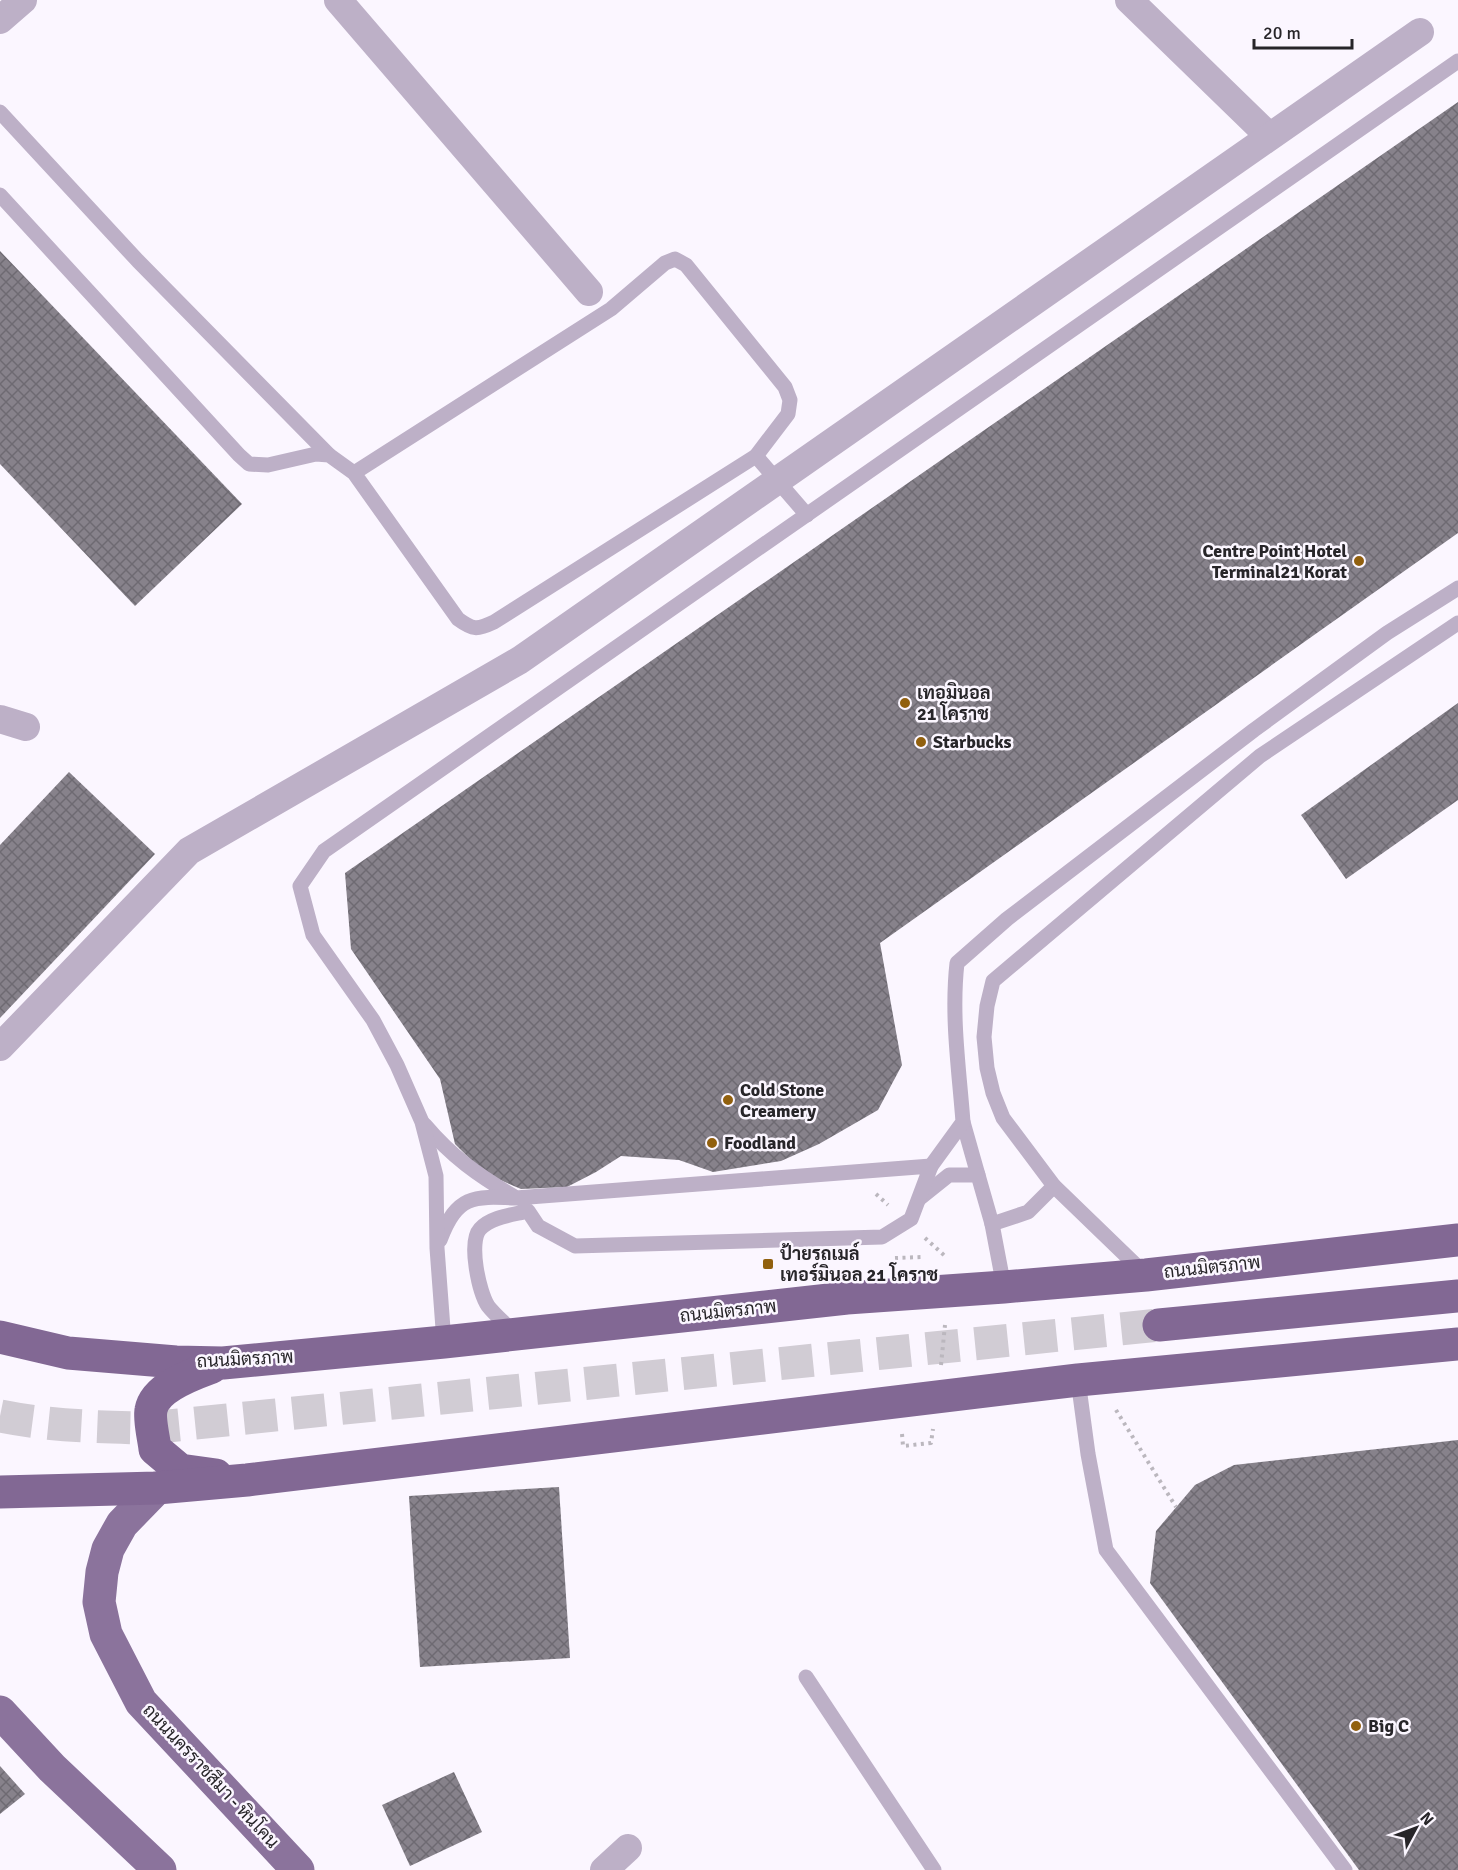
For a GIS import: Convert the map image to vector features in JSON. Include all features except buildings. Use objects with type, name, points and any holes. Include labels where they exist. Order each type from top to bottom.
[{"type":"highway","name":"ถนนมิตรภาพ","points":[[0,1338],[68,1353],[176,1362],[224,1363],[444,1342],[847,1298],[1146,1275],[1458,1240]]},
{"type":"highway","points":[[1158,1325],[1458,1296]]},
{"type":"highway","points":[[0,1492],[158,1488],[247,1480],[1078,1380],[1458,1344]]},
{"type":"highway","points":[[224,1363],[182,1378],[160,1394],[151,1410],[155,1449],[180,1470],[247,1480]]},
{"type":"main road","name":"ถนนนครราชสีมา - หินโคน","points":[[158,1488],[122,1524],[108,1549],[102,1572],[99,1602],[106,1634],[141,1702],[298,1870]]},
{"type":"main road","points":[[0,1712],[52,1768],[160,1870]]},
{"type":"street","points":[[0,20],[23,0]]},
{"type":"street","points":[[338,0],[589,292]]},
{"type":"street","points":[[1129,0],[1269,136]]},
{"type":"street","points":[[0,1047],[189,851],[520,660],[1420,32]]},
{"type":"street","points":[[604,1870],[628,1848]]},
{"type":"lane","points":[[444,1342],[437,1248],[436,1176],[422,1122],[397,1065],[373,1020],[313,935],[300,886],[324,851],[1458,62]]},
{"type":"lane","points":[[0,112],[138,261],[329,455],[354,472],[458,619],[468,626],[480,629],[494,622],[756,456],[788,414],[790,400],[785,387],[686,265],[675,259],[665,263],[611,309],[354,472]]},
{"type":"lane","points":[[0,195],[249,464],[268,465],[316,454],[329,455]]},
{"type":"lane","points":[[756,456],[807,515]]},
{"type":"lane","points":[[1004,1287],[992,1224],[963,1122],[957,1045],[955,987],[957,963],[1007,919],[1245,737],[1387,633],[1458,588]]},
{"type":"lane","points":[[1146,1275],[1054,1185],[1003,1118],[993,1094],[987,1068],[984,1037],[987,1006],[993,981],[1260,756],[1458,623]]},
{"type":"lane","points":[[422,1122],[441,1144],[477,1175],[516,1198],[538,1226],[575,1245],[882,1237],[911,1219],[931,1166],[963,1122]]},
{"type":"lane","points":[[437,1248],[447,1223],[462,1204],[482,1197],[516,1198],[931,1166]]},
{"type":"lane","points":[[919,1199],[949,1175],[978,1174]]},
{"type":"lane","points":[[992,1224],[1028,1212],[1054,1185]]},
{"type":"lane","points":[[515,1334],[488,1305],[477,1274],[475,1245],[479,1230],[492,1221],[528,1212]]},
{"type":"lane","points":[[1078,1380],[1088,1454],[1106,1550],[1345,1870]]},
{"type":"lane","points":[[806,1677],[934,1870]]},
{"type":"path","points":[[901,1432],[903,1446],[931,1443]]},
{"type":"tunnel","points":[[0,1416],[55,1424],[148,1428],[1159,1325]]},
{"type":"place","name":"Centre Point Hotel Terminal21 Korat","points":[[1359,561]]},
{"type":"place","name":"เทอมินอล 21 โคราช","points":[[905,703]]},
{"type":"place","name":"Starbucks","points":[[921,742]]},
{"type":"place","name":"Cold Stone Creamery","points":[[728,1100]]},
{"type":"place","name":"Foodland","points":[[712,1143]]},
{"type":"place","name":"ป้ายรถเมล์ เทอร์มินอล 21 โคราช","points":[[768,1264]]},
{"type":"place","name":"Big C","points":[[1356,1726]]}]
